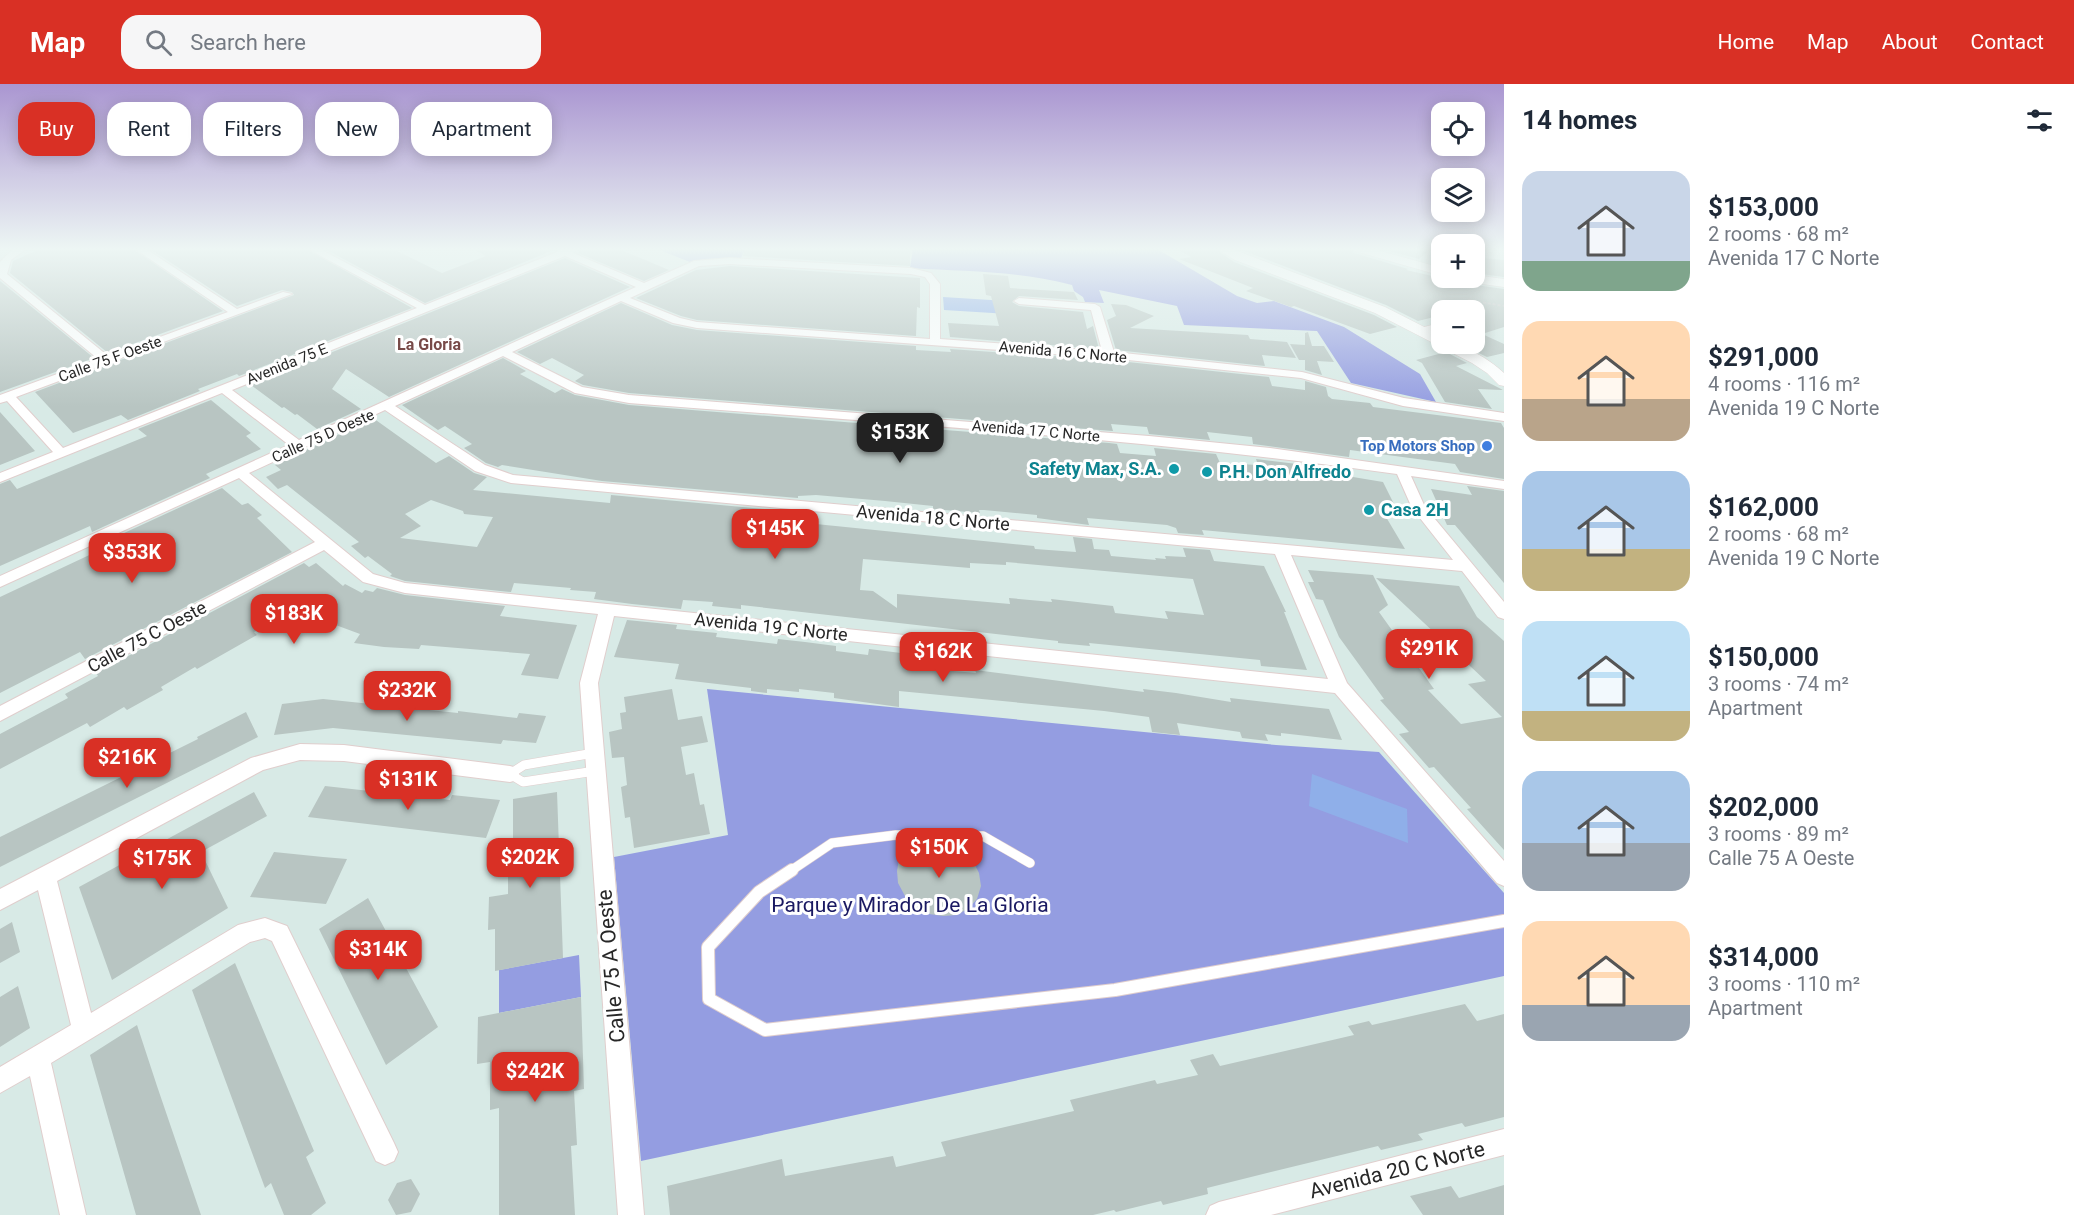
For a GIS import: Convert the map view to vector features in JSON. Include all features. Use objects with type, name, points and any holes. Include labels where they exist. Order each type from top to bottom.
[{"type":"street","points":[[35,302],[106,360]]},
{"type":"street","points":[[219,302],[236,313]]},
{"type":"street","name":"Calle 75 F Oeste","points":[[4,397],[266,302]]},
{"type":"street","points":[[412,302],[426,309]]},
{"type":"street","name":"Avenida 75 E","points":[[0,478],[443,302]]},
{"type":"street","name":"Calle 75 D Oeste","points":[[0,582],[614,302]]},
{"type":"street","name":"Avenida 16 C Norte","points":[[631,302],[677,321],[698,325],[1109,356],[1302,375],[1403,402],[1504,417]]},
{"type":"street","name":"Calle 75 D Oeste","points":[[935,302],[935,342]]},
{"type":"street","points":[[1029,302],[1095,307],[1109,356]]},
{"type":"street","points":[[1358,302],[1380,310],[1431,337]]},
{"type":"street","name":"Avenida 17 C Norte","points":[[503,352],[579,390],[629,399],[1149,440],[1270,452],[1504,485]]},
{"type":"street","points":[[1465,354],[1483,363],[1504,382]]},
{"type":"street","points":[[224,389],[299,446]]},
{"type":"street","points":[[4,397],[61,454]]},
{"type":"street","name":"Avenida 18 C Norte","points":[[387,406],[480,468],[511,479],[1463,566]]},
{"type":"street","points":[[1402,471],[1419,508],[1463,566],[1504,613]]},
{"type":"street","name":"Avenida 19 C Norte","points":[[241,473],[368,578],[405,588],[1340,687]]},
{"type":"street","name":"Calle 75 C Oeste","points":[[0,714],[325,543]]},
{"type":"street","points":[[1281,550],[1340,687],[1504,876]]},
{"type":"street","name":"Calle 75 A Oeste","points":[[607,610],[590,683],[594,762],[631,1215]]},
{"type":"street","points":[[0,900],[258,763],[280,756],[300,752],[344,753],[510,774]]},
{"type":"street","points":[[45,876],[84,1029]]},
{"type":"street","points":[[0,1081],[246,932],[265,928],[279,933],[385,1152]]},
{"type":"street","points":[[38,1057],[73,1215]]},
{"type":"street","name":"Avenida 20 C Norte","points":[[1219,1215],[1504,1142]]},
{"type":"lane","points":[[1419,331],[1431,328]]},
{"type":"lane","points":[[594,762],[523,782],[510,774],[524,765],[594,762]]},
{"type":"lane","points":[[1030,863],[983,836],[896,835],[832,843],[759,892],[708,947],[709,999],[765,1030],[1115,990],[1504,921]]},
{"type":"path","points":[[1485,303],[1504,306]]},
{"type":"green space","points":[[1156,302],[1276,302],[1344,327],[1420,374],[1436,402],[1351,383],[1317,331],[1184,325],[1177,306]]},
{"type":"green space","name":"Parque y Mirador De La Gloria","points":[[707,689],[1276,745],[1379,752],[1504,893],[1504,976],[641,1161],[614,857],[728,835]]},
{"type":"green space","points":[[579,955],[581,997],[499,1013],[499,970]]},
{"type":"shaded area","points":[[943,302],[1007,302],[1009,314],[944,310]]},
{"type":"shaded area","points":[[1312,774],[1407,809],[1408,843],[1309,806]]},
{"type":"building","points":[[0,302],[25,302],[94,358],[0,392]]},
{"type":"building","points":[[45,302],[210,302],[223,311],[108,353]]},
{"type":"building","points":[[231,302],[249,302],[237,306]]},
{"type":"building","points":[[276,302],[401,302],[412,308],[239,376],[237,374],[198,389],[200,391],[128,420],[121,415],[73,433],[35,392]]},
{"type":"building","points":[[457,302],[598,302],[389,397],[346,369],[332,389],[361,409],[317,429],[297,414],[282,408],[251,385]]},
{"type":"building","points":[[645,302],[920,302],[920,308],[917,307],[916,336],[697,320]]},
{"type":"building","points":[[993,302],[1012,302],[1019,306],[1083,312],[1087,329],[1093,326],[1099,349],[950,337],[948,323],[999,326]]},
{"type":"building","points":[[1276,302],[1339,302],[1374,315],[1397,327],[1370,334],[1294,306]]},
{"type":"building","points":[[1378,302],[1431,302],[1431,318],[1418,321]]},
{"type":"building","points":[[1485,302],[1504,302],[1504,327],[1485,333]]},
{"type":"building","points":[[621,303],[672,325],[697,330],[916,346],[916,350],[951,352],[950,349],[1109,360],[1269,377],[1272,386],[1305,390],[1305,381],[1326,387],[1328,396],[1332,399],[1370,403],[1373,407],[1501,423],[1504,428],[1504,479],[1460,472],[1455,464],[1350,450],[1349,457],[1253,444],[1252,437],[1207,432],[1210,440],[1149,434],[1147,427],[1111,424],[1113,431],[629,393],[583,385],[575,381],[584,375],[552,358],[540,364],[517,352]]},
{"type":"building","points":[[1111,304],[1126,305],[1154,316],[1130,328],[1248,335],[1250,339],[1287,342],[1296,358],[1262,355],[1265,366],[1116,350],[1107,320],[1116,316]]},
{"type":"building","points":[[1308,332],[1312,346],[1324,346],[1334,362],[1317,361],[1322,375],[1305,370],[1305,360],[1299,360],[1290,344],[1305,345],[1305,333]]},
{"type":"building","points":[[1485,335],[1504,344],[1504,353],[1487,357],[1481,354],[1485,354]]},
{"type":"building","points":[[1438,354],[1450,354],[1467,363],[1456,366],[1503,390],[1478,389],[1492,409],[1445,402],[1422,363],[1416,360]]},
{"type":"building","points":[[503,358],[526,371],[520,374],[555,393],[562,389],[575,395],[629,405],[1109,443],[1117,444],[1120,453],[1156,456],[1154,448],[1216,454],[1220,463],[1258,465],[1256,459],[1347,470],[1347,476],[1383,482],[1401,518],[1386,517],[1405,549],[1202,530],[1204,535],[1178,533],[1176,528],[1167,525],[1087,518],[1089,525],[1037,518],[1037,515],[984,510],[979,510],[980,513],[933,509],[933,506],[816,495],[798,496],[798,498],[602,481],[502,465],[498,467],[486,463],[464,448],[472,444],[445,426],[438,430],[402,405]]},
{"type":"building","points":[[211,400],[251,433],[246,436],[261,449],[206,474],[210,478],[92,532],[90,526],[0,566],[0,484],[10,480],[17,489],[147,436],[138,429]]},
{"type":"building","points":[[0,412],[35,451],[0,465]]},
{"type":"building","points":[[373,418],[436,463],[449,456],[474,473],[487,477],[473,490],[610,503],[611,495],[797,512],[796,522],[1076,552],[1073,537],[1092,539],[1094,549],[1109,550],[1111,556],[1156,560],[1155,558],[1166,559],[1165,556],[1186,557],[1183,548],[1210,550],[1214,561],[1264,566],[1286,612],[1284,612],[1307,670],[1261,666],[1260,660],[1089,643],[1090,646],[1058,643],[1058,641],[741,605],[741,609],[712,606],[713,602],[683,600],[681,609],[594,599],[596,592],[570,590],[571,588],[514,583],[511,592],[405,581],[390,576],[392,574],[368,556],[365,558],[351,546],[359,542],[287,485],[278,489],[266,477],[281,470],[275,465]],"holes":[[[431,500],[463,511],[464,514],[493,517],[477,547],[400,538],[421,526],[405,514]],[[863,559],[970,568],[970,563],[1006,565],[1006,562],[1193,579],[1204,615],[1165,611],[1168,619],[1115,613],[1113,606],[1051,599],[1052,602],[1009,598],[1010,604],[897,594],[897,608],[873,591],[860,590]]]},
{"type":"building","points":[[1467,486],[1504,491],[1504,583],[1455,525],[1447,525],[1431,489],[1472,495]]},
{"type":"building","points":[[222,488],[242,505],[248,503],[262,515],[257,518],[292,552],[85,659],[80,652],[0,693],[0,597],[100,550],[98,545]]},
{"type":"building","points":[[304,563],[309,567],[316,563],[343,586],[345,584],[362,593],[365,590],[373,592],[377,588],[405,595],[505,606],[500,616],[577,625],[558,679],[521,675],[530,654],[421,645],[419,649],[354,643],[360,634],[333,624],[303,607],[254,632],[257,635],[197,669],[195,667],[161,687],[163,690],[127,710],[124,707],[90,727],[87,723],[0,769],[0,734],[68,698],[65,694],[98,676],[96,673]]},
{"type":"building","points":[[1308,570],[1373,575],[1388,605],[1379,612],[1434,689],[1428,690],[1461,724],[1502,717],[1468,684],[1486,681],[1376,578],[1459,586],[1477,617],[1504,641],[1504,850],[1467,809],[1471,808],[1434,767],[1429,768],[1399,734],[1409,732],[1380,700],[1384,699],[1339,637],[1323,600],[1316,599],[1308,582],[1314,582]]},
{"type":"building","points":[[627,620],[677,625],[676,629],[717,633],[716,637],[777,644],[778,639],[805,642],[836,646],[836,651],[868,655],[869,649],[901,653],[901,659],[931,662],[931,669],[976,673],[975,670],[1144,692],[1143,689],[1176,693],[1231,702],[1230,698],[1329,709],[1342,740],[1281,733],[1281,736],[1265,734],[1268,741],[1242,738],[1240,732],[1177,723],[1180,735],[1152,732],[1149,717],[1104,711],[899,691],[899,707],[834,698],[834,693],[799,689],[799,692],[767,689],[767,693],[751,691],[751,688],[675,679],[679,664],[614,657]]},
{"type":"building","points":[[672,689],[678,720],[702,716],[708,742],[681,747],[686,775],[694,773],[700,805],[704,804],[710,834],[634,848],[630,817],[625,818],[621,787],[627,785],[624,757],[612,758],[609,732],[622,729],[620,713],[626,712],[624,697]]},
{"type":"building","points":[[323,699],[517,718],[519,713],[546,716],[536,743],[503,740],[501,744],[333,728],[274,735],[282,704]]},
{"type":"building","points":[[246,712],[258,737],[0,867],[0,837],[198,739],[197,737]]},
{"type":"building","points":[[325,786],[450,800],[452,795],[500,800],[486,838],[308,817]]},
{"type":"building","points":[[254,792],[267,816],[201,852],[228,908],[112,980],[79,887]]},
{"type":"building","points":[[557,792],[563,958],[495,971],[495,929],[488,930],[489,897],[508,894],[508,858],[513,857],[513,799]]},
{"type":"building","points":[[919,842],[953,844],[973,861],[979,873],[981,886],[977,899],[969,908],[957,915],[929,914],[905,896],[898,883],[899,859],[906,850]]},
{"type":"building","points":[[274,852],[347,859],[326,904],[250,897]]},
{"type":"building","points":[[368,898],[438,1027],[386,1065],[319,929]]},
{"type":"building","points":[[12,922],[20,952],[0,963],[0,929]]},
{"type":"building","points":[[235,963],[314,1151],[306,1157],[326,1203],[311,1215],[284,1215],[271,1183],[265,1188],[192,990]]},
{"type":"building","points":[[18,986],[30,1028],[0,1047],[0,997]]},
{"type":"building","points":[[581,997],[584,1089],[574,1091],[577,1145],[571,1146],[575,1215],[499,1215],[499,1108],[490,1110],[490,1062],[477,1064],[478,1017]]},
{"type":"building","points":[[1465,1004],[1477,1021],[1504,1014],[1504,1117],[1465,1127],[1462,1123],[1418,1134],[1423,1140],[1381,1150],[1378,1146],[1207,1188],[1208,1194],[1163,1205],[1161,1201],[1093,1215],[670,1215],[667,1186],[782,1159],[785,1176],[893,1156],[896,1167],[946,1156],[941,1142],[1074,1111],[1070,1100],[1155,1080],[1157,1084],[1198,1075],[1190,1060],[1213,1054],[1220,1066],[1354,1035],[1348,1026],[1369,1021],[1372,1025]]},
{"type":"building","points":[[137,1025],[201,1215],[136,1215],[90,1055]]},
{"type":"building","points":[[411,1179],[420,1194],[411,1212],[396,1215],[388,1200],[397,1183]]},
{"type":"building","points":[[1504,1185],[1504,1215],[1423,1215],[1410,1196],[1451,1186],[1459,1198]]},
{"type":"place","name":"Top Motors Shop","points":[[1487,446]]},
{"type":"place","name":"Safety Max, S.A.","points":[[1174,469]]},
{"type":"place","name":"P.H. Don Alfredo","points":[[1207,472]]},
{"type":"place","name":"Casa 2H","points":[[1369,510]]},
{"type":"district","name":"La Gloria","points":[[429,344]]}]
